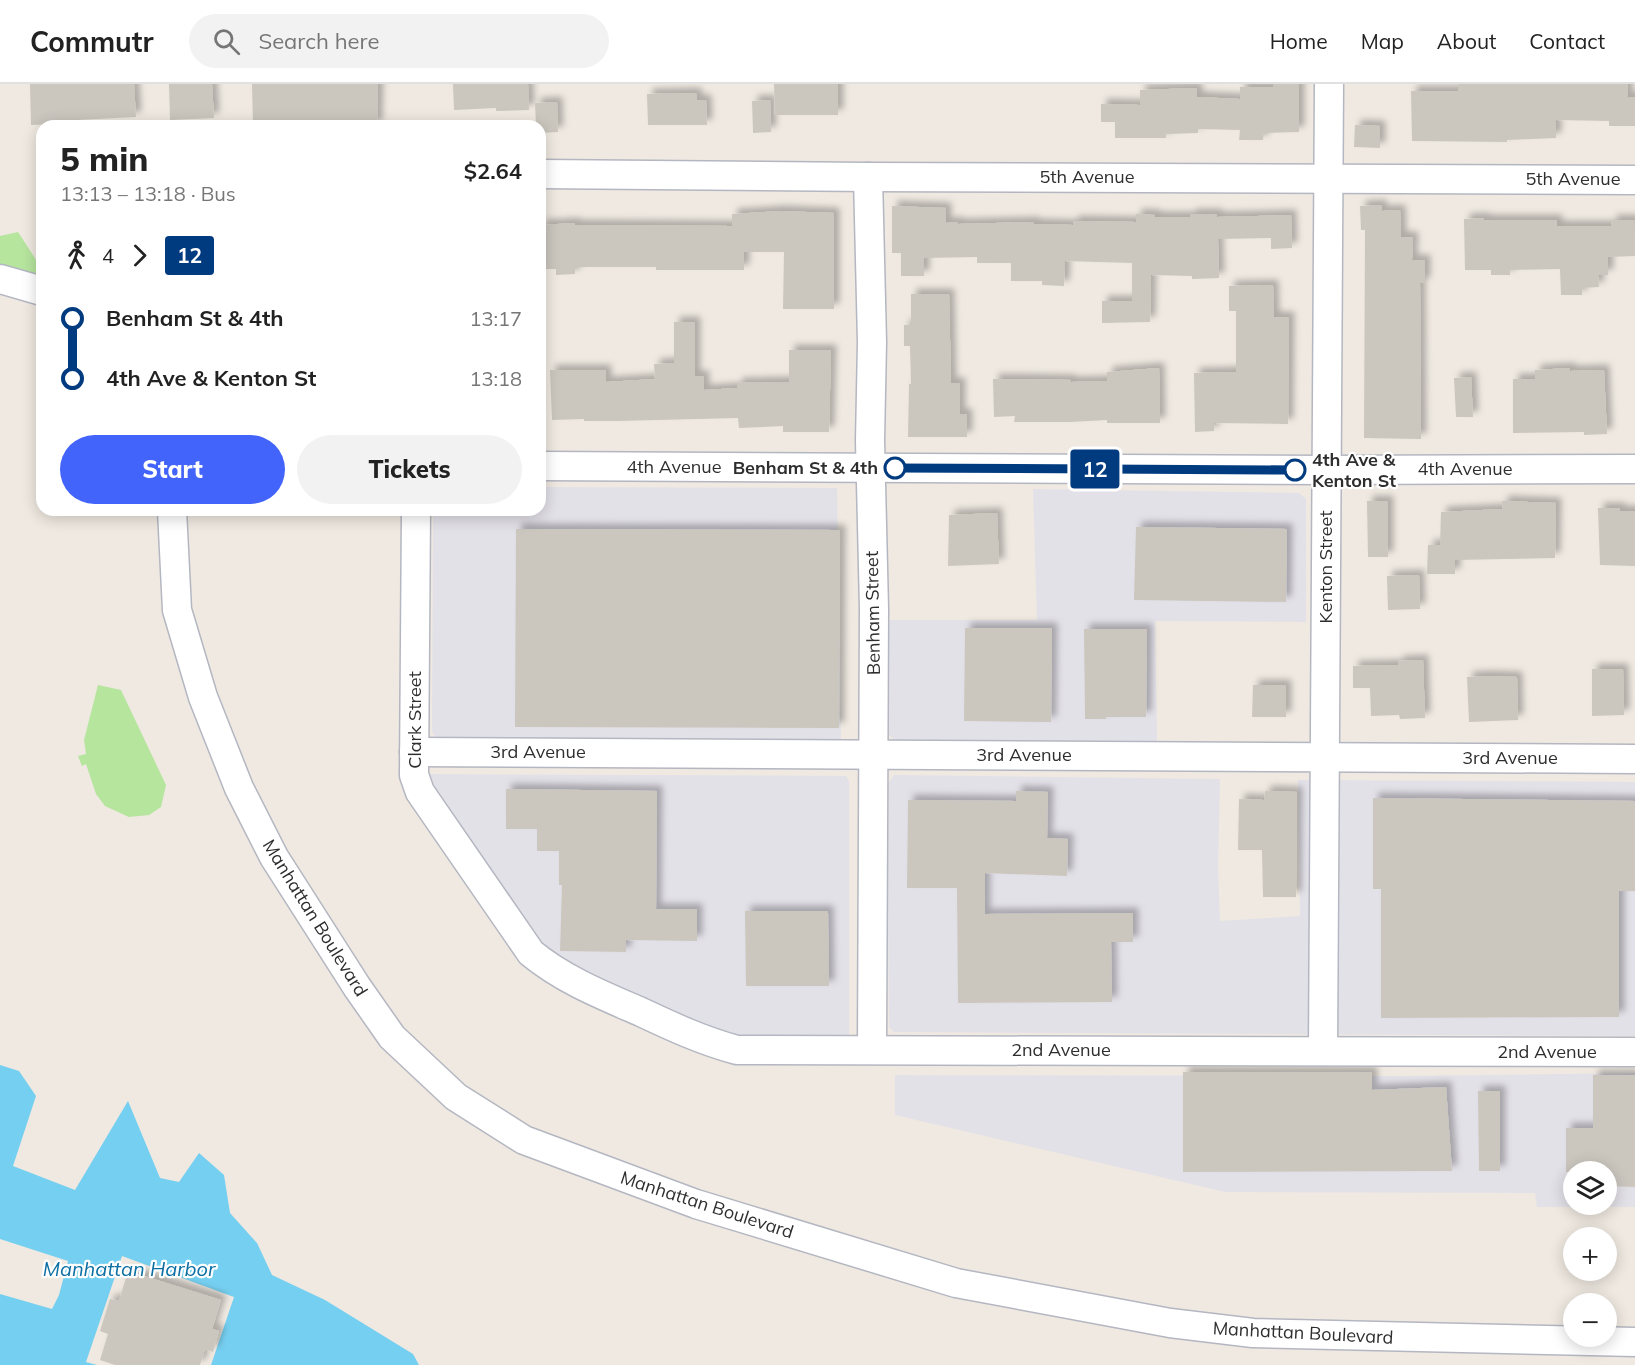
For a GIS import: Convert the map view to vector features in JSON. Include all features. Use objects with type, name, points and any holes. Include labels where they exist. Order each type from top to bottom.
[{"type":"street","name":"Kenton Street","points":[[1323,1051],[1329,84]]},
{"type":"street","name":"5th Avenue","points":[[546,174],[1635,180]]},
{"type":"street","name":"Benham Street","points":[[868,177],[872,342],[870,468],[873,609],[872,1049]]},
{"type":"street","points":[[0,279],[36,289]]},
{"type":"street","name":"4th Avenue","points":[[546,466],[1326,470],[1635,469]]},
{"type":"street","name":"Manhattan Boulevard","points":[[172,516],[177,610],[203,697],[239,788],[274,857],[357,987],[392,1037],[456,1097],[524,1140],[696,1204],[956,1283],[1170,1323],[1253,1334],[1635,1342]]},
{"type":"street","name":"Clark Street","points":[[416,516],[414,775],[420,792],[518,935]]},
{"type":"street","name":"3rd Avenue","points":[[414,752],[1635,759]]},
{"type":"street","name":"2nd Avenue","points":[[518,935],[531,953],[575,983],[710,1043],[737,1050],[1635,1052]]},
{"type":"shaded area","points":[[546,487],[837,488],[841,741],[436,738],[432,732],[433,516],[546,516]]},
{"type":"shaded area","points":[[1033,489],[1299,493],[1306,499],[1306,622],[1155,621],[1157,741],[896,741],[889,735],[889,620],[1037,620]]},
{"type":"shaded area","points":[[428,774],[846,776],[849,781],[849,1044],[744,1041],[704,1032],[538,949],[429,789]]},
{"type":"shaded area","points":[[894,775],[1220,779],[1218,867],[1220,921],[1300,916],[1298,780],[1635,782],[1635,1036],[894,1032],[889,1027],[887,785]]},
{"type":"shaded area","points":[[1635,1073],[1635,1207],[1617,1207],[1617,1161],[1563,1161],[1563,1207],[1537,1207],[1535,1193],[1225,1192],[895,1115],[895,1075],[1405,1076]]},
{"type":"green space","points":[[18,232],[36,260],[36,283],[0,273],[0,236]]},
{"type":"green space","points":[[98,685],[121,690],[166,785],[161,807],[149,815],[129,817],[105,806],[96,794],[86,764],[82,766],[78,756],[86,754],[84,740]]},
{"type":"water","name":"Manhattan Harbor","points":[[0,1065],[19,1071],[36,1096],[13,1166],[75,1190],[128,1101],[160,1178],[179,1182],[199,1153],[224,1175],[230,1213],[257,1243],[272,1275],[325,1300],[413,1354],[419,1365],[0,1365]]},
{"type":"pier","points":[[0,1239],[68,1261],[59,1295],[52,1309],[0,1294]]},
{"type":"pier","points":[[122,1256],[234,1297],[211,1365],[97,1365],[86,1362]]},
{"type":"building","points":[[30,84],[134,84],[136,117],[36,120],[36,125],[31,125]]},
{"type":"building","points":[[169,84],[212,84],[214,118],[170,120]]},
{"type":"building","points":[[252,84],[378,84],[377,120],[253,120]]},
{"type":"building","points":[[453,84],[528,84],[529,110],[496,111],[496,108],[454,110]]},
{"type":"building","points":[[774,84],[838,84],[838,115],[775,115]]},
{"type":"building","points":[[1273,84],[1299,84],[1299,132],[1264,133],[1263,140],[1239,140],[1240,130],[1198,129],[1198,133],[1166,134],[1166,138],[1115,138],[1115,122],[1101,122],[1101,104],[1140,105],[1140,90],[1197,88],[1197,97],[1240,99],[1240,87],[1273,87]]},
{"type":"building","points":[[1458,84],[1628,84],[1627,97],[1635,97],[1635,126],[1609,126],[1609,121],[1556,120],[1556,138],[1507,140],[1507,142],[1412,141],[1411,91],[1458,91]]},
{"type":"building","points":[[696,93],[697,100],[706,100],[707,125],[648,125],[647,94]]},
{"type":"building","points":[[770,100],[771,132],[753,133],[752,101]]},
{"type":"building","points":[[557,102],[558,132],[546,133],[546,120],[536,120],[535,103]]},
{"type":"building","points":[[1355,125],[1380,126],[1380,148],[1354,147]]},
{"type":"building","points":[[1381,205],[1382,211],[1400,210],[1401,237],[1413,237],[1412,260],[1425,260],[1425,283],[1420,283],[1421,439],[1364,438],[1365,230],[1361,230],[1360,206]]},
{"type":"building","points":[[892,206],[946,208],[946,223],[958,222],[958,224],[1034,222],[1034,224],[1073,225],[1073,221],[1136,222],[1136,214],[1155,215],[1155,217],[1191,217],[1190,214],[1217,214],[1217,217],[1291,215],[1292,248],[1271,249],[1271,238],[1218,239],[1219,278],[1192,279],[1192,276],[1151,275],[1150,322],[1102,323],[1102,301],[1132,301],[1132,263],[1065,261],[1064,286],[1042,285],[1042,281],[1011,281],[1011,263],[977,263],[977,257],[924,258],[924,276],[901,276],[901,253],[892,253]]},
{"type":"building","points":[[780,211],[834,213],[834,309],[783,309],[784,252],[744,252],[744,270],[575,267],[575,274],[556,275],[556,269],[546,269],[546,225],[575,223],[575,225],[732,226],[732,214]]},
{"type":"building","points":[[1484,218],[1484,220],[1557,220],[1557,226],[1612,226],[1611,220],[1634,220],[1635,256],[1608,257],[1608,275],[1598,275],[1599,287],[1582,288],[1582,295],[1561,295],[1560,269],[1510,270],[1510,275],[1491,275],[1491,270],[1465,270],[1464,219]]},
{"type":"building","points":[[1273,285],[1274,317],[1289,317],[1288,424],[1214,423],[1214,431],[1195,432],[1194,373],[1236,372],[1236,311],[1229,311],[1229,286]]},
{"type":"building","points":[[911,294],[949,294],[951,383],[960,383],[960,414],[967,414],[967,437],[908,437],[909,384],[911,384],[910,346],[904,346],[904,325],[911,325]]},
{"type":"building","points":[[674,322],[695,322],[695,376],[704,376],[704,390],[737,388],[737,383],[789,382],[789,350],[831,350],[829,432],[783,432],[783,426],[739,428],[738,418],[552,420],[550,370],[606,370],[606,382],[655,379],[654,364],[674,363]]},
{"type":"building","points":[[1159,368],[1160,423],[1107,423],[1107,420],[1014,422],[1015,416],[994,417],[993,379],[1107,381],[1107,372]]},
{"type":"building","points":[[1570,368],[1570,371],[1604,370],[1607,434],[1513,433],[1513,379],[1535,379],[1535,370]]},
{"type":"building","points":[[1471,377],[1473,417],[1456,417],[1454,378]]},
{"type":"building","points":[[1367,501],[1388,501],[1388,557],[1368,557]]},
{"type":"building","points":[[1502,501],[1556,503],[1555,558],[1455,560],[1455,574],[1427,574],[1428,545],[1440,545],[1441,512],[1503,509]]},
{"type":"building","points":[[1598,508],[1635,511],[1635,566],[1600,565]]},
{"type":"building","points":[[997,513],[999,564],[948,566],[949,515]]},
{"type":"building","points":[[1136,527],[1287,529],[1286,602],[1134,600]]},
{"type":"building","points":[[516,529],[840,530],[839,728],[515,727]]},
{"type":"building","points":[[1419,575],[1420,609],[1388,610],[1387,576]]},
{"type":"building","points":[[965,628],[1052,628],[1051,722],[964,721]]},
{"type":"building","points":[[1084,629],[1147,629],[1146,717],[1085,719]]},
{"type":"building","points":[[1423,660],[1425,718],[1400,719],[1399,715],[1371,716],[1370,688],[1353,688],[1353,666],[1398,665],[1398,661]]},
{"type":"building","points":[[1592,669],[1623,669],[1624,715],[1592,716]]},
{"type":"building","points":[[1467,677],[1517,677],[1518,720],[1469,722]]},
{"type":"building","points":[[1253,685],[1286,685],[1286,717],[1252,717]]},
{"type":"building","points":[[506,789],[657,791],[656,909],[697,909],[697,941],[626,940],[626,952],[560,951],[562,885],[559,885],[559,851],[537,851],[537,829],[506,829]]},
{"type":"building","points":[[1016,791],[1048,792],[1047,838],[1068,839],[1067,876],[985,873],[985,914],[1133,913],[1133,942],[1111,942],[1112,1002],[958,1003],[957,888],[907,888],[908,800],[1016,801]]},
{"type":"building","points":[[1265,791],[1297,792],[1296,897],[1263,897],[1262,850],[1238,850],[1239,799],[1264,800]]},
{"type":"building","points":[[1373,798],[1635,801],[1635,891],[1619,891],[1619,1017],[1381,1018],[1381,889],[1373,889]]},
{"type":"building","points":[[745,911],[828,911],[829,986],[746,986]]},
{"type":"building","points":[[1183,1072],[1372,1072],[1372,1090],[1446,1087],[1452,1171],[1183,1172]]},
{"type":"building","points":[[1593,1075],[1635,1075],[1635,1187],[1617,1186],[1617,1161],[1566,1161],[1566,1128],[1593,1128]]},
{"type":"building","points":[[1478,1091],[1500,1091],[1500,1171],[1479,1171]]},
{"type":"building","points":[[128,1271],[221,1300],[212,1329],[219,1331],[213,1352],[205,1349],[200,1365],[115,1365],[100,1360],[108,1334],[100,1331],[110,1299],[119,1301]]},
{"type":"bus line","name":"12","points":[[895,468],[1295,470]]},
{"type":"place","name":"Benham St & 4th","points":[[895,468]]},
{"type":"place","name":"4th Ave & Kenton St","points":[[1295,470]]}]
